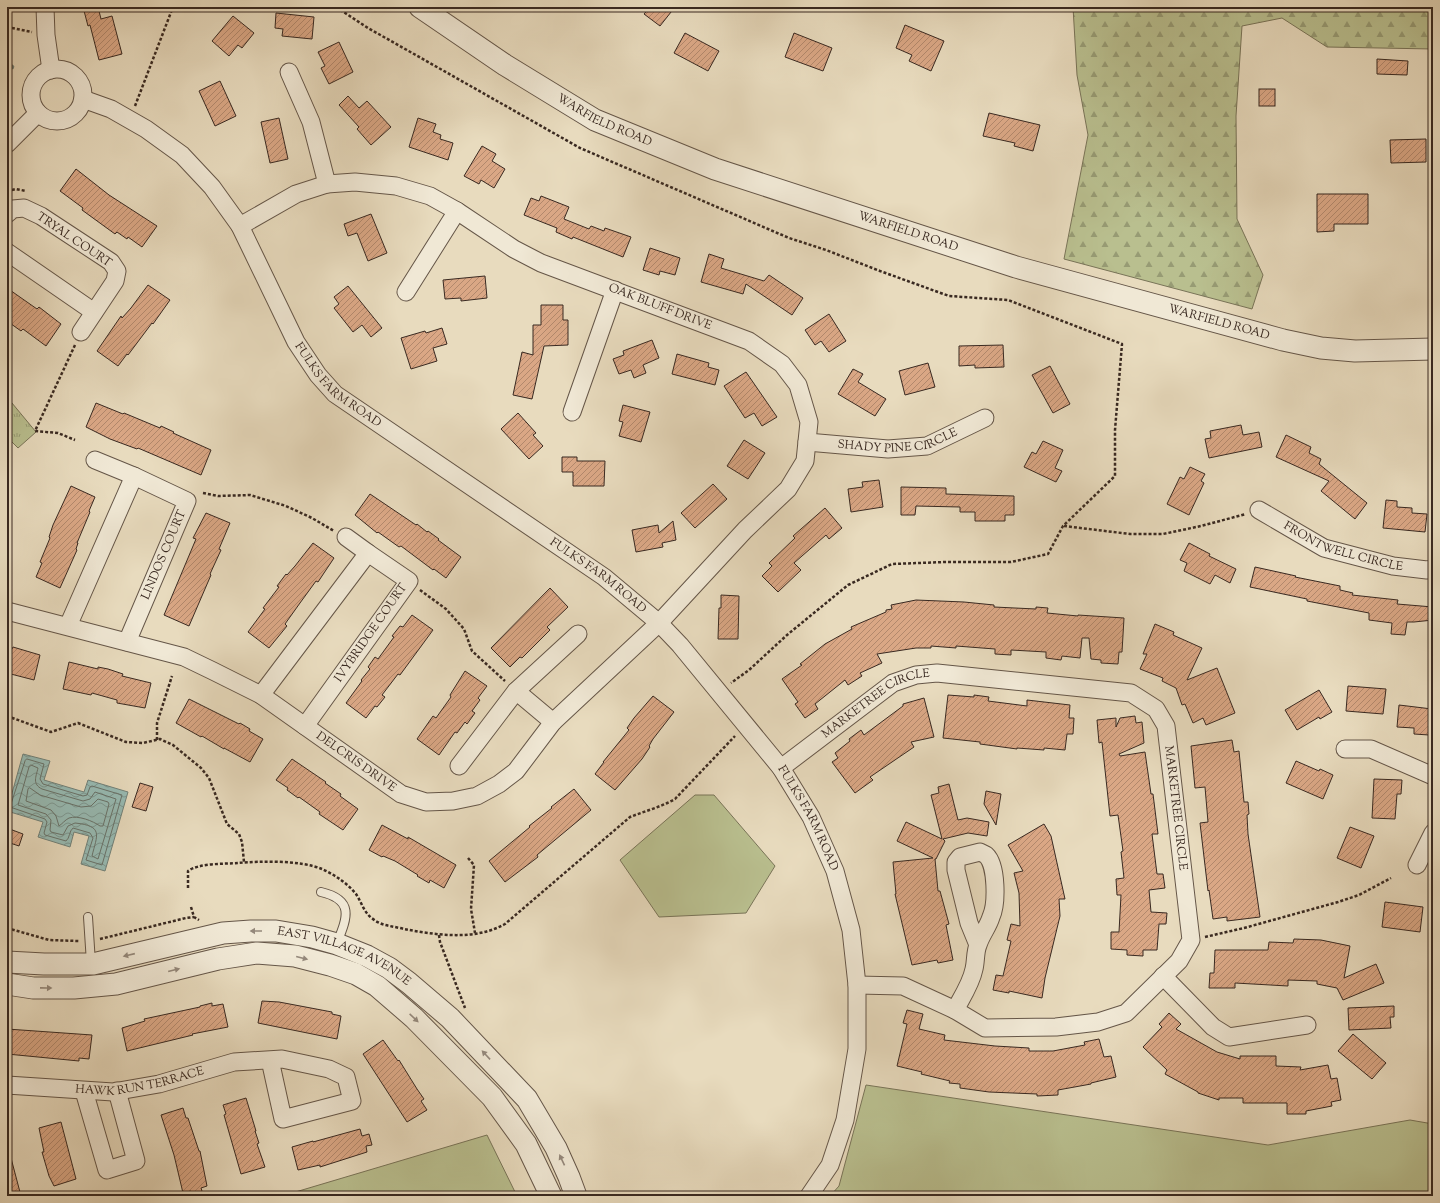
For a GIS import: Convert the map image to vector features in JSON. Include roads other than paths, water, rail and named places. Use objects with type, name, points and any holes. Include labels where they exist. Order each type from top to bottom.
[{"type":"street","points":[[45,7],[46,35],[51,70]]},
{"type":"street","name":"WARFIELD ROAD","points":[[420,7],[505,65],[595,120],[721,172],[1016,266],[1283,340],[1321,348],[1355,351],[1433,349]]},
{"type":"street","points":[[51,70],[65,70],[74,76],[82,87],[83,99],[78,110],[66,119],[56,121],[47,119],[38,113],[33,104],[31,93],[38,78],[46,72],[51,70]]},
{"type":"street","points":[[289,72],[311,122],[327,184]]},
{"type":"street","name":"FULKS FARM ROAD","points":[[83,99],[111,108],[146,129],[182,155],[212,187],[240,226],[296,342],[318,375],[335,394],[604,576],[658,623],[680,645],[781,768],[811,817],[835,871],[851,930],[857,984],[857,1049],[845,1120],[830,1165],[809,1196]]},
{"type":"street","points":[[7,144],[38,113]]},
{"type":"street","name":"OAK BLUFF DRIVE","points":[[240,226],[296,194],[327,184],[355,182],[396,186],[430,196],[457,211],[514,249],[541,263],[749,341],[782,364],[798,385],[809,422],[805,461],[788,489],[745,530],[658,623]]},
{"type":"street","name":"TRYAL COURT","points":[[7,214],[13,209],[24,208],[41,216],[111,262],[117,271],[115,281],[81,332]]},
{"type":"street","points":[[406,292],[457,211]]},
{"type":"street","points":[[7,252],[94,312]]},
{"type":"street","points":[[572,412],[615,290]]},
{"type":"street","name":"SHADY PINE CIRCLE","points":[[807,442],[888,449],[927,446],[985,418]]},
{"type":"street","name":"LINDOS COURT","points":[[96,460],[187,501],[127,642]]},
{"type":"street","points":[[68,626],[134,476]]},
{"type":"street","name":"FRONTWELL CIRCLE","points":[[1259,510],[1324,548],[1393,566],[1427,570],[1433,569]]},
{"type":"street","name":"IVYBRIDGE COURT","points":[[305,726],[409,581],[346,537]]},
{"type":"street","points":[[261,695],[368,553]]},
{"type":"street","name":"DELCRIS DRIVE","points":[[7,611],[184,657],[261,695],[401,794],[426,802],[453,801],[477,796],[499,784],[516,771],[553,722],[658,623]]},
{"type":"street","points":[[459,766],[516,690],[578,634]]},
{"type":"street","name":"MARKETREE CIRCLE","points":[[781,768],[893,684],[916,675],[937,673],[1131,693],[1156,709],[1166,726],[1192,940],[1179,961],[1163,976]]},
{"type":"street","points":[[516,690],[553,722]]},
{"type":"street","points":[[1345,749],[1371,749],[1433,776]]},
{"type":"street","points":[[1417,864],[1433,833]]},
{"type":"street","points":[[955,1010],[971,980],[978,945],[992,917],[994,906],[994,880],[990,862],[986,855],[980,852],[960,857],[956,862],[956,870],[969,923],[978,945]]},
{"type":"street","name":"EAST VILLAGE AVENUE","points":[[7,962],[91,964],[223,934],[251,931],[292,933],[337,944],[367,956],[389,968],[450,1018],[486,1055],[526,1100],[556,1148],[570,1177],[576,1196]]},
{"type":"street","name":"EAST VILLAGE AVENUE","points":[[7,984],[33,988],[74,988],[116,984],[218,959],[257,953],[295,956],[330,965],[356,974],[377,986],[414,1018],[492,1097],[526,1144],[551,1196]]},
{"type":"street","points":[[857,984],[903,986],[955,1010],[985,1028],[1056,1027],[1098,1022],[1126,1013],[1163,976],[1213,1027],[1229,1037],[1307,1025]]},
{"type":"street","name":"HAWK RUN TERRACE","points":[[7,1085],[84,1091],[118,1091],[159,1084],[234,1062],[282,1059],[329,1069],[346,1077],[352,1101],[283,1119],[270,1060]]},
{"type":"street","points":[[84,1091],[107,1170],[136,1161],[118,1091]]},
{"type":"lane","points":[[321,892],[332,895],[342,901],[345,908],[345,918],[337,944]]},
{"type":"lane","points":[[88,917],[91,964]]},
{"type":"water","points":[[23,754],[50,761],[44,780],[84,792],[88,780],[128,792],[105,871],[81,864],[89,836],[74,832],[70,847],[38,837],[43,822],[7,811]]},
{"type":"waterway","points":[[7,64],[12,67]]}]
